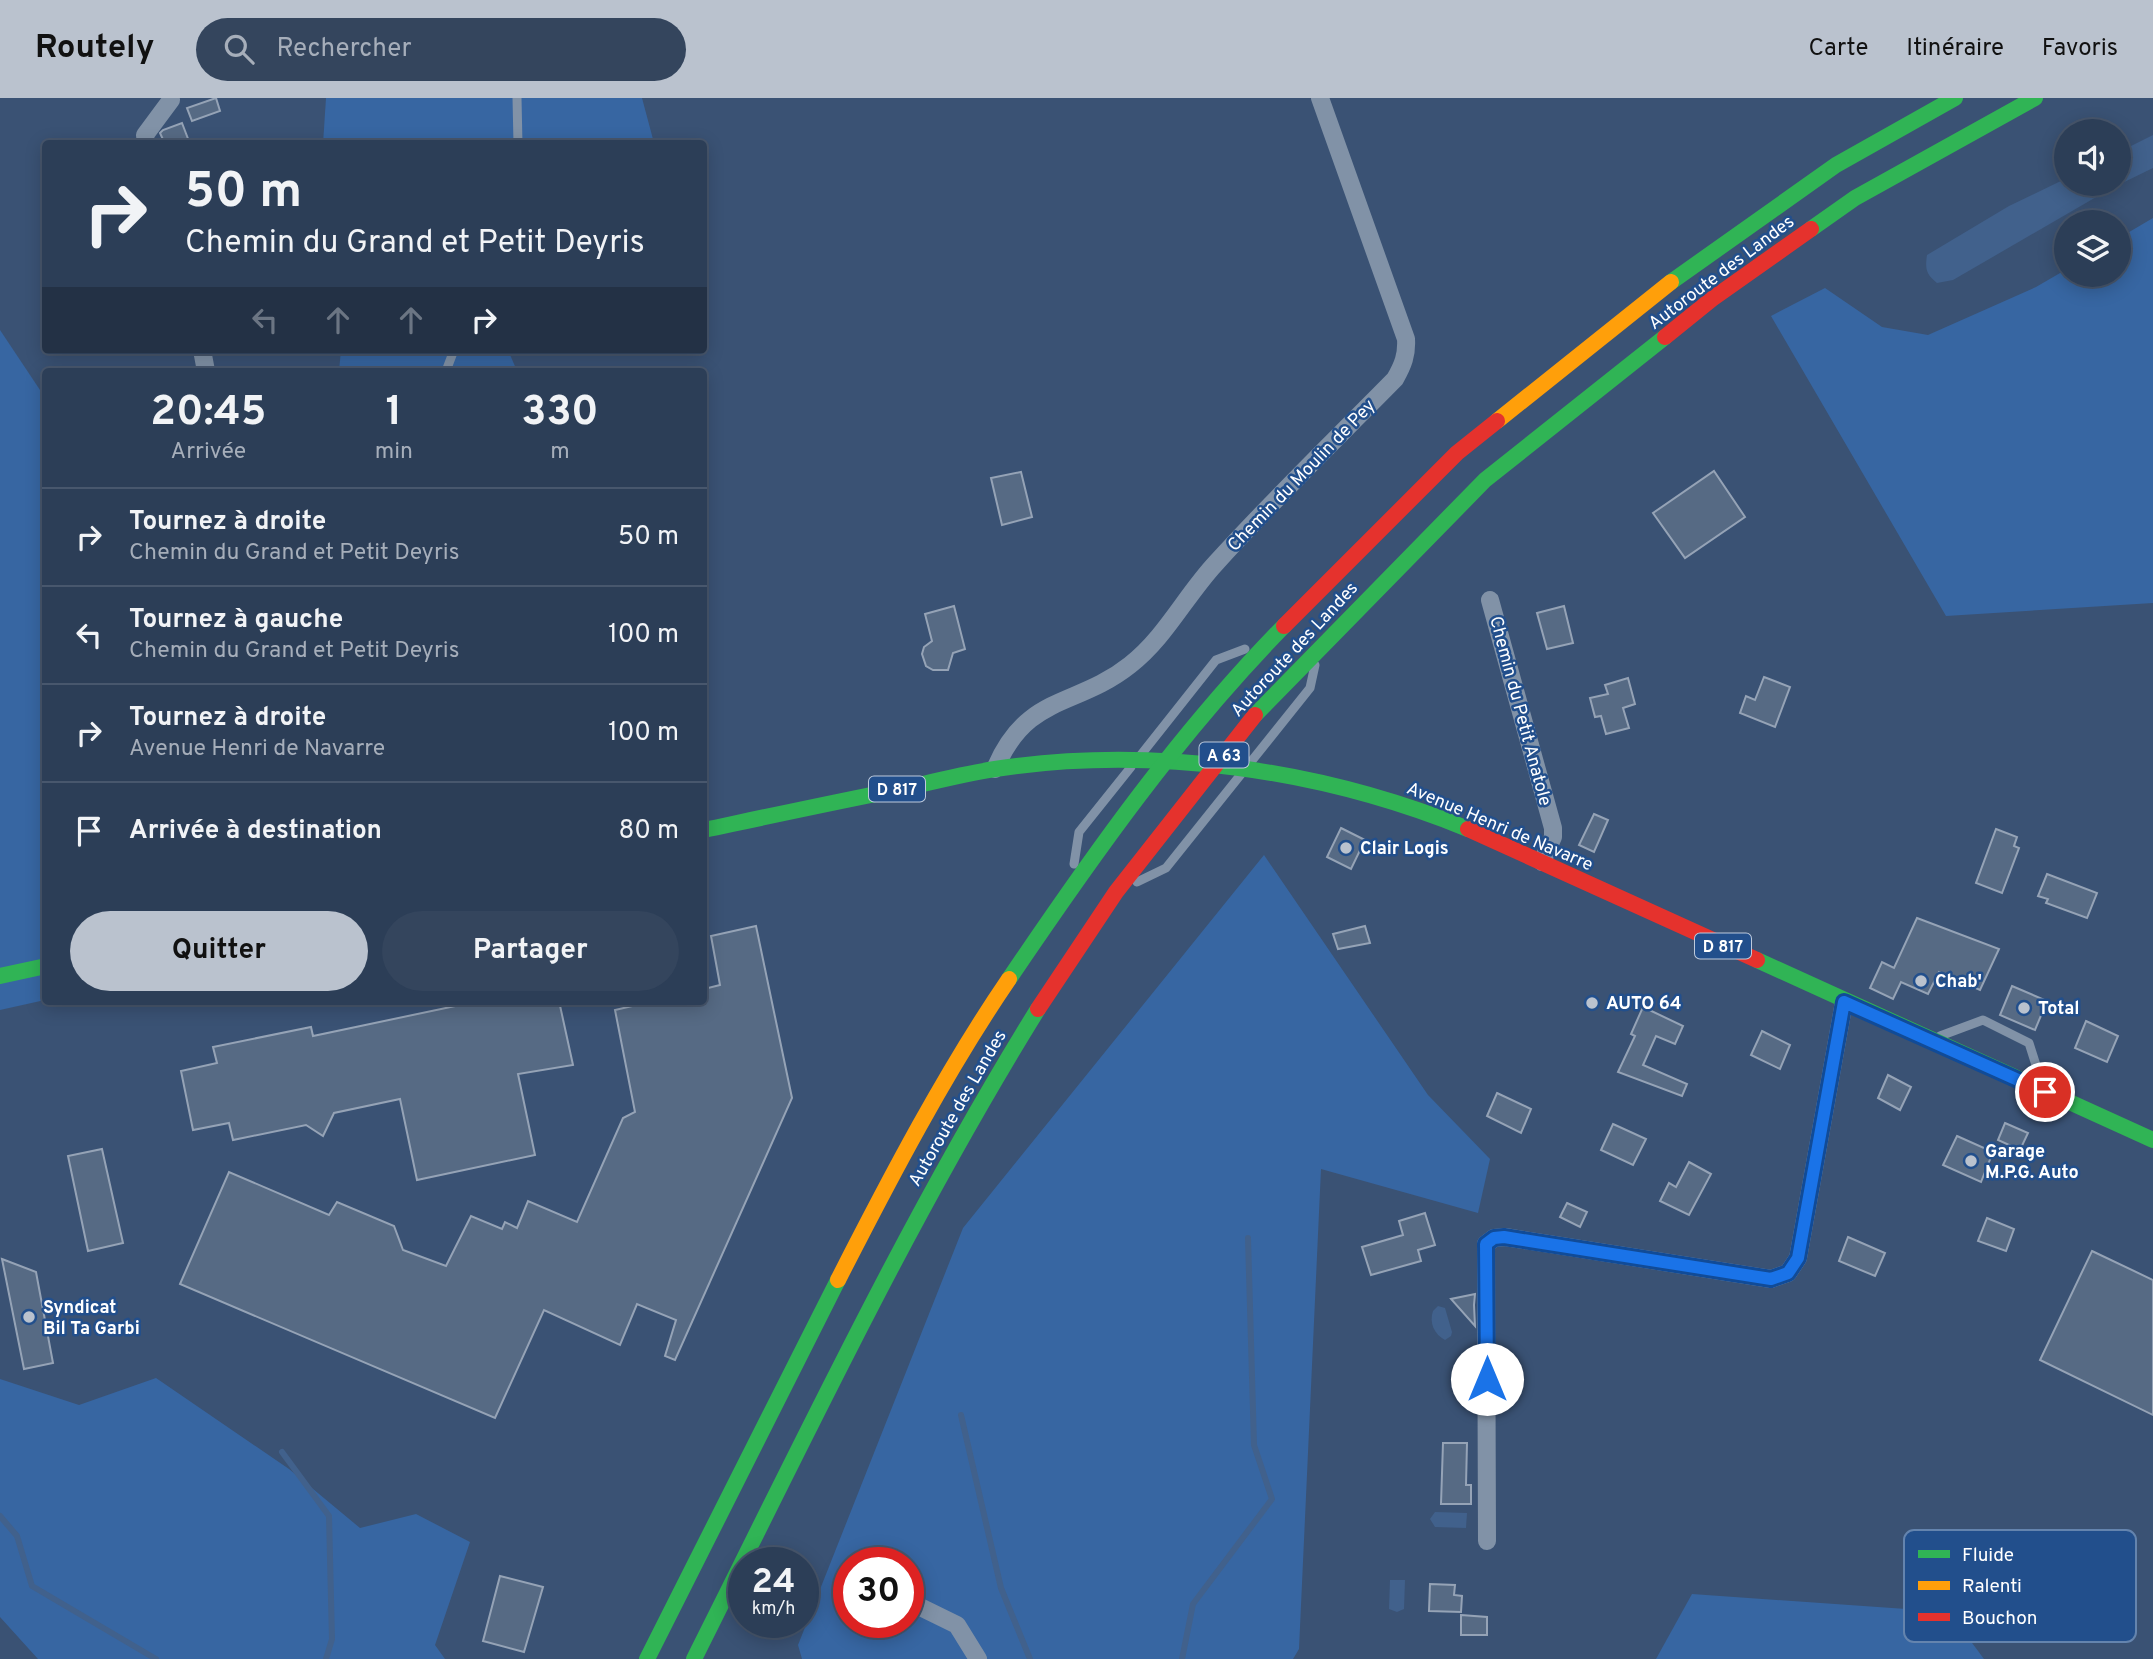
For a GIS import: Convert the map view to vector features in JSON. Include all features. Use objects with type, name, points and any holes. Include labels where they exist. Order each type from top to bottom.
[{"type":"main road","name":"Autoroute des Landes","points":[[647,1659],[892,1175],[984,1017],[1070,888],[1145,786],[1236,675],[1457,453],[1690,267],[1836,165],[1955,98]]},
{"type":"main road","name":"Autoroute des Landes","points":[[694,1659],[933,1188],[1018,1040],[1116,892],[1265,702],[1485,480],[1713,299],[1855,198],[2035,98]]},
{"type":"main road","name":"Avenue Henri de Navarre","points":[[707,829],[995,769],[1092,760],[1204,764],[1286,775],[1384,799],[1465,828],[2153,1140]]},
{"type":"main road","points":[[0,976],[42,967]]},
{"type":"street","name":"Chemin du Moulin de Pey","points":[[995,769],[1003,751],[1027,720],[1103,682],[1130,665],[1147,649],[1214,564],[1395,379],[1402,366],[1407,353],[1406,339],[1320,98]]},
{"type":"street","points":[[146,140],[145,135],[171,100]]},
{"type":"street","name":"Chemin du Petit Anatole","points":[[1490,600],[1553,828],[1549,848],[1542,862]]},
{"type":"street","points":[[1487,1541],[1486,1244],[1494,1238],[1504,1237],[1771,1279],[1788,1273],[1798,1258],[1844,1002]]},
{"type":"street","points":[[924,1609],[957,1625],[978,1659]]},
{"type":"lane","points":[[517,98],[518,140]]},
{"type":"lane","points":[[1070,888],[1079,832],[1216,660],[1273,638]]},
{"type":"lane","points":[[1116,892],[1166,868],[1310,688],[1318,649]]},
{"type":"lane","points":[[1929,1040],[1983,1020],[2029,1043],[2045,1092]]},
{"type":"shaded area","points":[[326,98],[642,98],[653,140],[323,140]]},
{"type":"shaded area","points":[[2153,135],[2153,168],[2131,179],[2131,146]]},
{"type":"shaded area","points":[[2054,184],[2054,196],[2098,196],[2074,210],[2054,210],[2054,221],[1953,280],[1937,283],[1928,274],[1927,255],[2009,206]]},
{"type":"shaded area","points":[[2153,218],[2153,603],[1946,616],[1771,316],[1825,288],[1882,327],[1928,335],[2054,277],[2054,287],[2131,287],[2131,231]]},
{"type":"shaded area","points":[[0,330],[42,393],[42,1001],[0,1010]]},
{"type":"shaded area","points":[[341,354],[510,354],[516,368],[339,368]]},
{"type":"shaded area","points":[[1264,855],[1428,1095],[1490,1159],[1478,1213],[1321,1169],[1299,1649],[1293,1659],[802,1659],[798,1645],[801,1638],[819,1638],[819,1592],[833,1557],[833,1638],[924,1638],[924,1547],[837,1547],[963,1228]]},
{"type":"shaded area","points":[[1438,1306],[1445,1308],[1452,1332],[1445,1340],[1438,1335],[1432,1324],[1433,1311]]},
{"type":"shaded area","points":[[156,1378],[289,1469],[360,1528],[416,1514],[470,1542],[435,1645],[445,1659],[38,1659],[0,1617],[0,1379],[79,1405]]},
{"type":"shaded area","points":[[1435,1512],[1467,1513],[1466,1528],[1435,1527],[1430,1519]]},
{"type":"shaded area","points":[[1390,1580],[1405,1580],[1404,1609],[1397,1612],[1389,1609]]},
{"type":"shaded area","points":[[1692,1594],[1904,1609],[1904,1642],[1971,1642],[1984,1659],[1656,1659]]},
{"type":"building","points":[[216,98],[220,111],[192,121],[187,108]]},
{"type":"building","points":[[182,123],[188,140],[163,140],[160,133]]},
{"type":"building","points":[[1714,471],[1745,517],[1685,558],[1653,513]]},
{"type":"building","points":[[1021,472],[1032,517],[1002,525],[991,478]]},
{"type":"building","points":[[954,606],[965,649],[953,653],[948,670],[933,670],[926,666],[922,654],[924,647],[932,641],[925,614]]},
{"type":"building","points":[[1564,606],[1573,643],[1547,649],[1537,613]]},
{"type":"building","points":[[1764,677],[1790,687],[1775,727],[1740,713],[1746,696],[1755,700]]},
{"type":"building","points":[[1628,678],[1635,704],[1623,708],[1629,728],[1606,734],[1601,716],[1595,717],[1590,698],[1608,694],[1605,685]]},
{"type":"building","points":[[1594,814],[1608,820],[1594,852],[1579,845]]},
{"type":"building","name":"Clair Logis","points":[[1341,828],[1365,840],[1351,869],[1327,857]]},
{"type":"building","points":[[1996,829],[2017,837],[2014,846],[2019,848],[2002,893],[1976,883]]},
{"type":"building","points":[[2047,874],[2097,893],[2087,918],[2046,903],[2048,899],[2038,896]]},
{"type":"building","points":[[1917,918],[1999,949],[1980,990],[1939,972],[1928,994],[1901,982],[1893,999],[1870,988],[1882,962],[1894,968]]},
{"type":"building","points":[[756,926],[792,1098],[675,1360],[665,1356],[676,1320],[637,1304],[620,1345],[544,1310],[495,1418],[180,1284],[229,1172],[329,1215],[337,1202],[394,1226],[403,1250],[446,1266],[471,1216],[502,1229],[505,1222],[517,1228],[528,1201],[577,1222],[623,1118],[635,1112],[615,1010],[637,1005],[707,1005],[707,988],[720,985],[711,936]]},
{"type":"building","points":[[1365,926],[1370,943],[1338,949],[1333,934]]},
{"type":"building","name":"Total","points":[[2012,986],[2047,1001],[2035,1030],[2000,1015]]},
{"type":"building","points":[[460,1005],[560,1005],[573,1065],[518,1074],[535,1155],[417,1180],[400,1099],[334,1113],[323,1136],[306,1125],[233,1140],[229,1123],[193,1130],[181,1071],[217,1063],[213,1047],[311,1027],[313,1036]]},
{"type":"building","points":[[1643,1007],[1683,1026],[1675,1044],[1656,1036],[1643,1065],[1687,1084],[1682,1096],[1618,1072],[1635,1036],[1631,1034]]},
{"type":"building","points":[[2086,1021],[2118,1036],[2107,1062],[2075,1048]]},
{"type":"building","points":[[1762,1031],[1790,1045],[1780,1069],[1751,1055]]},
{"type":"building","points":[[1888,1075],[1911,1087],[1900,1110],[1878,1098]]},
{"type":"building","points":[[1497,1093],[1531,1109],[1521,1133],[1487,1116]]},
{"type":"building","points":[[2005,1123],[2028,1133],[2020,1150],[1998,1140]]},
{"type":"building","points":[[1613,1124],[1646,1139],[1633,1165],[1601,1150]]},
{"type":"building","name":"Garage M.P.G. Auto","points":[[1957,1136],[1993,1152],[1981,1182],[1943,1165]]},
{"type":"building","points":[[102,1149],[123,1243],[88,1251],[68,1156]]},
{"type":"building","points":[[1689,1162],[1711,1174],[1689,1215],[1660,1201],[1669,1183],[1676,1187]]},
{"type":"building","points":[[1567,1203],[1587,1212],[1580,1227],[1560,1217]]},
{"type":"building","points":[[1425,1213],[1435,1245],[1418,1250],[1421,1261],[1371,1275],[1362,1247],[1403,1235],[1399,1221]]},
{"type":"building","points":[[1987,1218],[2014,1229],[2006,1251],[1978,1241]]},
{"type":"building","points":[[1848,1237],[1885,1253],[1875,1276],[1839,1261]]},
{"type":"building","points":[[2092,1251],[2153,1280],[2153,1415],[2040,1360]]},
{"type":"building","name":"Syndicat Bil Ta Garbi","points":[[2,1259],[36,1272],[53,1363],[24,1369]]},
{"type":"building","points":[[1475,1294],[1474,1305],[1475,1326],[1451,1299]]},
{"type":"building","points":[[1443,1443],[1467,1443],[1466,1485],[1471,1485],[1471,1504],[1441,1504]]},
{"type":"building","points":[[500,1576],[543,1587],[524,1652],[483,1641]]},
{"type":"building","points":[[1430,1584],[1455,1585],[1454,1595],[1462,1596],[1461,1612],[1429,1611]]},
{"type":"building","points":[[1461,1615],[1487,1617],[1487,1635],[1461,1635]]},
{"type":"waterway","points":[[1182,1659],[1193,1604],[1272,1499],[1254,1445],[1248,1238]]},
{"type":"waterway","points":[[961,1415],[1001,1588],[1030,1659]]},
{"type":"waterway","points":[[282,1452],[329,1516],[332,1639],[326,1659]]},
{"type":"waterway","points":[[0,1516],[17,1536],[32,1586],[156,1659]]},
{"type":"traffic: fast","points":[[1671,282],[1836,165],[1955,98]]},
{"type":"traffic: fast","points":[[1811,229],[1855,198],[2035,98]]},
{"type":"traffic: fast","points":[[1255,715],[1485,480],[1665,337]]},
{"type":"traffic: fast","points":[[1009,979],[1173,752],[1245,667],[1284,626]]},
{"type":"traffic: fast","points":[[707,829],[983,771],[1054,762],[1114,760],[1175,762],[1295,777],[1412,808],[1468,829]]},
{"type":"traffic: fast","points":[[1757,960],[2153,1140]]},
{"type":"traffic: fast","points":[[0,976],[42,967]]},
{"type":"traffic: fast","points":[[694,1659],[901,1248],[1038,1009]]},
{"type":"traffic: fast","points":[[647,1659],[838,1280]]},
{"type":"traffic: slow","points":[[1497,421],[1671,282]]},
{"type":"traffic: slow","points":[[838,1280],[941,1088],[1009,979]]},
{"type":"traffic: jam","points":[[1665,337],[1712,299],[1811,229]]},
{"type":"traffic: jam","points":[[1284,626],[1457,453],[1497,421]]},
{"type":"traffic: jam","points":[[1038,1009],[1116,892],[1255,715]]},
{"type":"traffic: jam","points":[[1468,829],[1757,960]]},
{"type":"place","name":"Clair Logis","points":[[1346,848]]},
{"type":"place","name":"Chab'","points":[[1921,981]]},
{"type":"place","name":"AUTO 64","points":[[1592,1003]]},
{"type":"place","name":"Total","points":[[2024,1008]]},
{"type":"place","name":"Garage M.P.G. Auto","points":[[1971,1161]]},
{"type":"place","name":"Syndicat Bil Ta Garbi","points":[[29,1317]]},
{"type":"route","points":[[1487,1379],[1486,1244],[1494,1238],[1504,1237],[1771,1279],[1788,1273],[1798,1258],[1844,1002],[2045,1092]]}]
